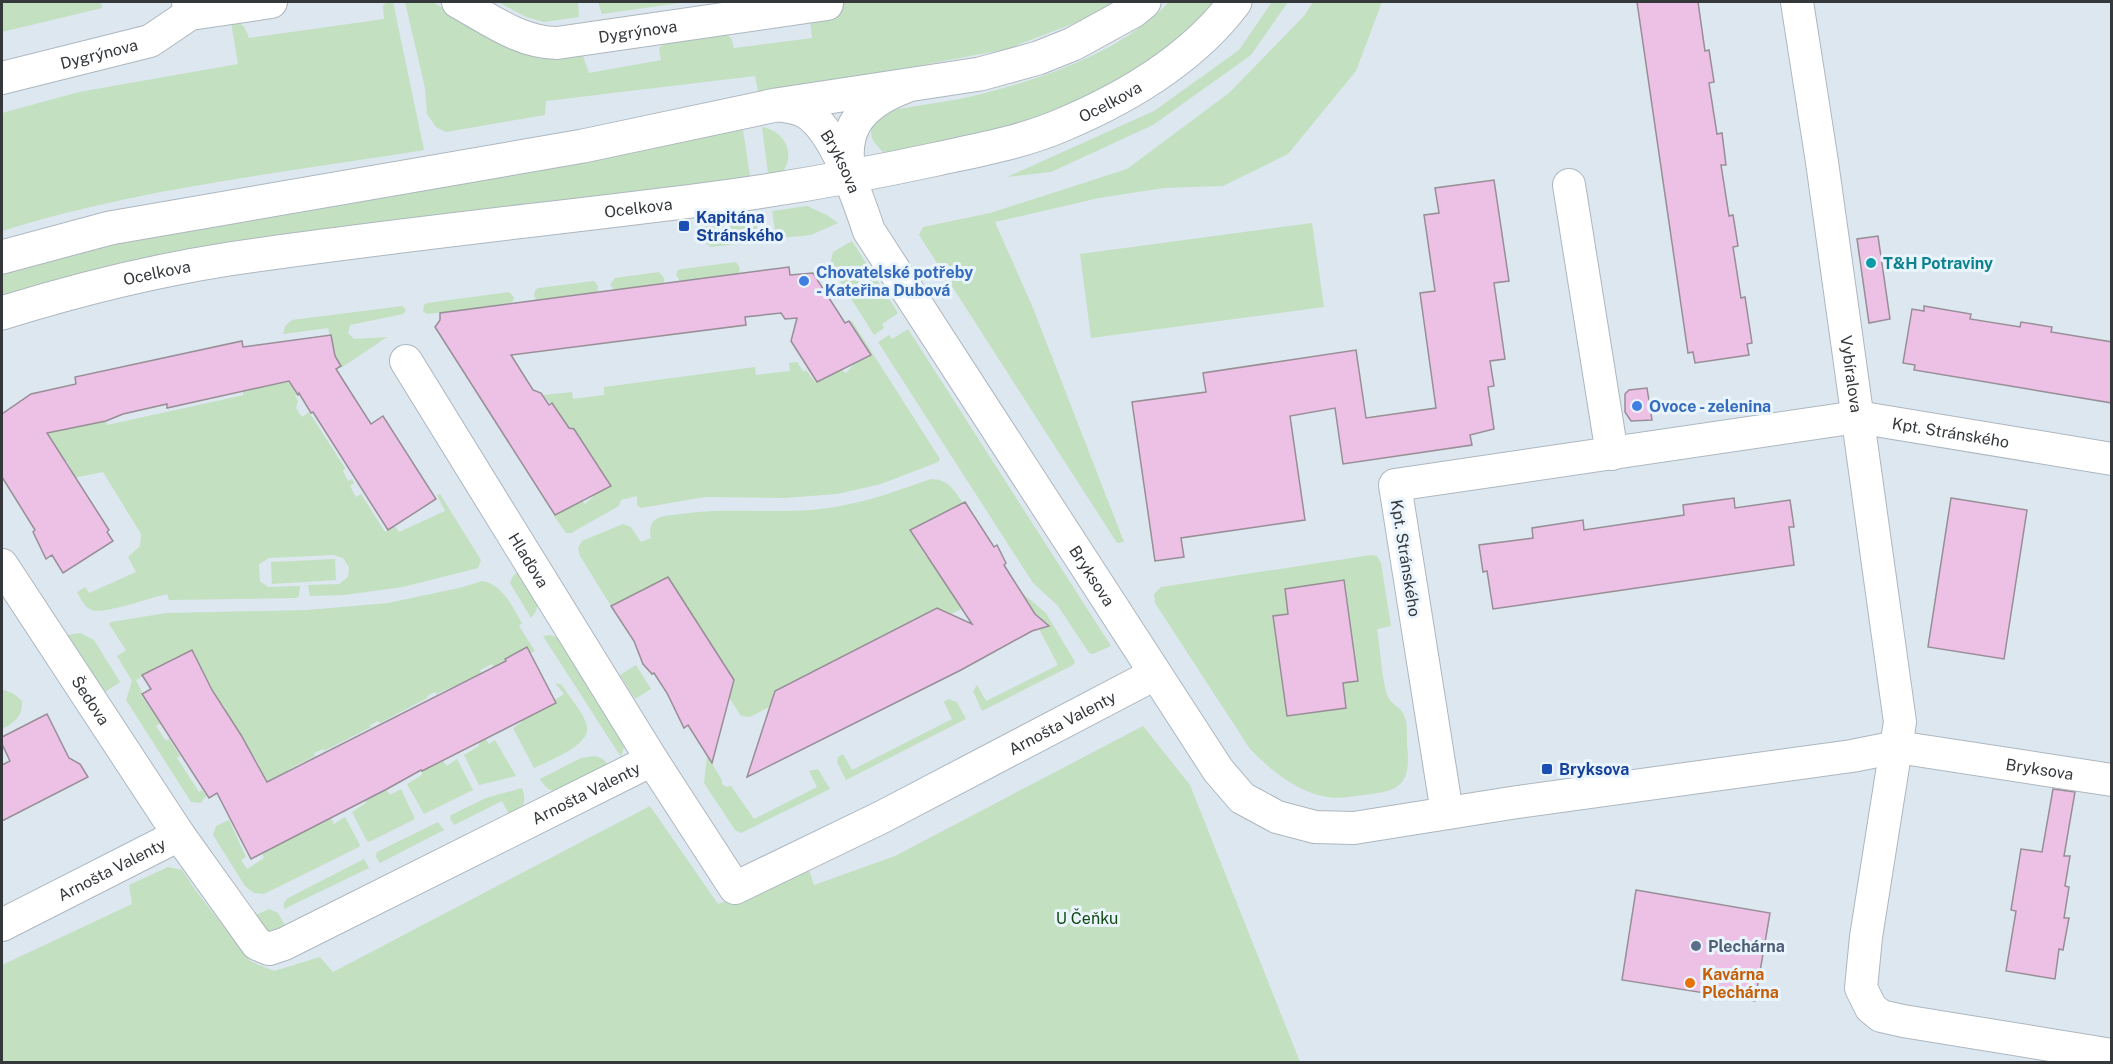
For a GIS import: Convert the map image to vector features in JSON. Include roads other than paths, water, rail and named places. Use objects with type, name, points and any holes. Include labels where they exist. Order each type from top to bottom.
[{"type":"street","name":"Dygrýnova","points":[[2,78],[150,41],[189,8],[271,2]]},
{"type":"street","name":"Dygrýnova","points":[[458,2],[524,38],[541,43],[557,43],[827,4]]},
{"type":"street","points":[[2,257],[110,228],[583,146],[776,105],[980,74],[1038,58],[1102,29],[1144,2]]},
{"type":"street","name":"Ocelkova","points":[[2,313],[81,290],[226,260],[761,192],[851,178],[989,148],[1059,127],[1137,87],[1173,61],[1224,16],[1235,2]]},
{"type":"street","name":"Vybíralova","points":[[1797,2],[1822,162],[1900,722],[1861,988],[1870,1008],[1881,1016],[2112,1056]]},
{"type":"street","points":[[851,178],[848,148],[851,133],[863,111],[885,96],[903,88],[922,84]]},
{"type":"street","name":"Bryksova","points":[[776,105],[797,108],[816,120],[824,129],[851,178],[869,231],[1218,770],[1242,798],[1277,817],[1315,827],[1354,828],[1852,756],[1897,747],[2112,780]]},
{"type":"street","points":[[1569,185],[1612,454]]},
{"type":"street","name":"Hlaďova","points":[[406,361],[652,760]]},
{"type":"street","name":"Kpt. Stránského","points":[[1447,813],[1395,485],[1857,417],[2112,459]]},
{"type":"street","name":"Šedova","points":[[2,565],[179,836]]},
{"type":"street","name":"Arnošta Valenty","points":[[2,925],[179,836],[257,944],[270,949],[652,760],[735,888],[882,818],[1155,674]]},
{"type":"place","name":"Kapitána Stránského","points":[[684,226]]},
{"type":"place","name":"T&H Potraviny","points":[[1871,263]]},
{"type":"place","name":"Chovatelské potřeby - Kateřina Dubová","points":[[804,281]]},
{"type":"place","name":"Ovoce - zelenina","points":[[1637,406]]},
{"type":"place","name":"Bryksova","points":[[1547,769]]},
{"type":"place","name":"Plechárna","points":[[1696,946]]},
{"type":"place","name":"Kavárna Plechárna","points":[[1690,983]]},
{"type":"park label","name":"U Čeňku","points":[[1087,918]]}]
